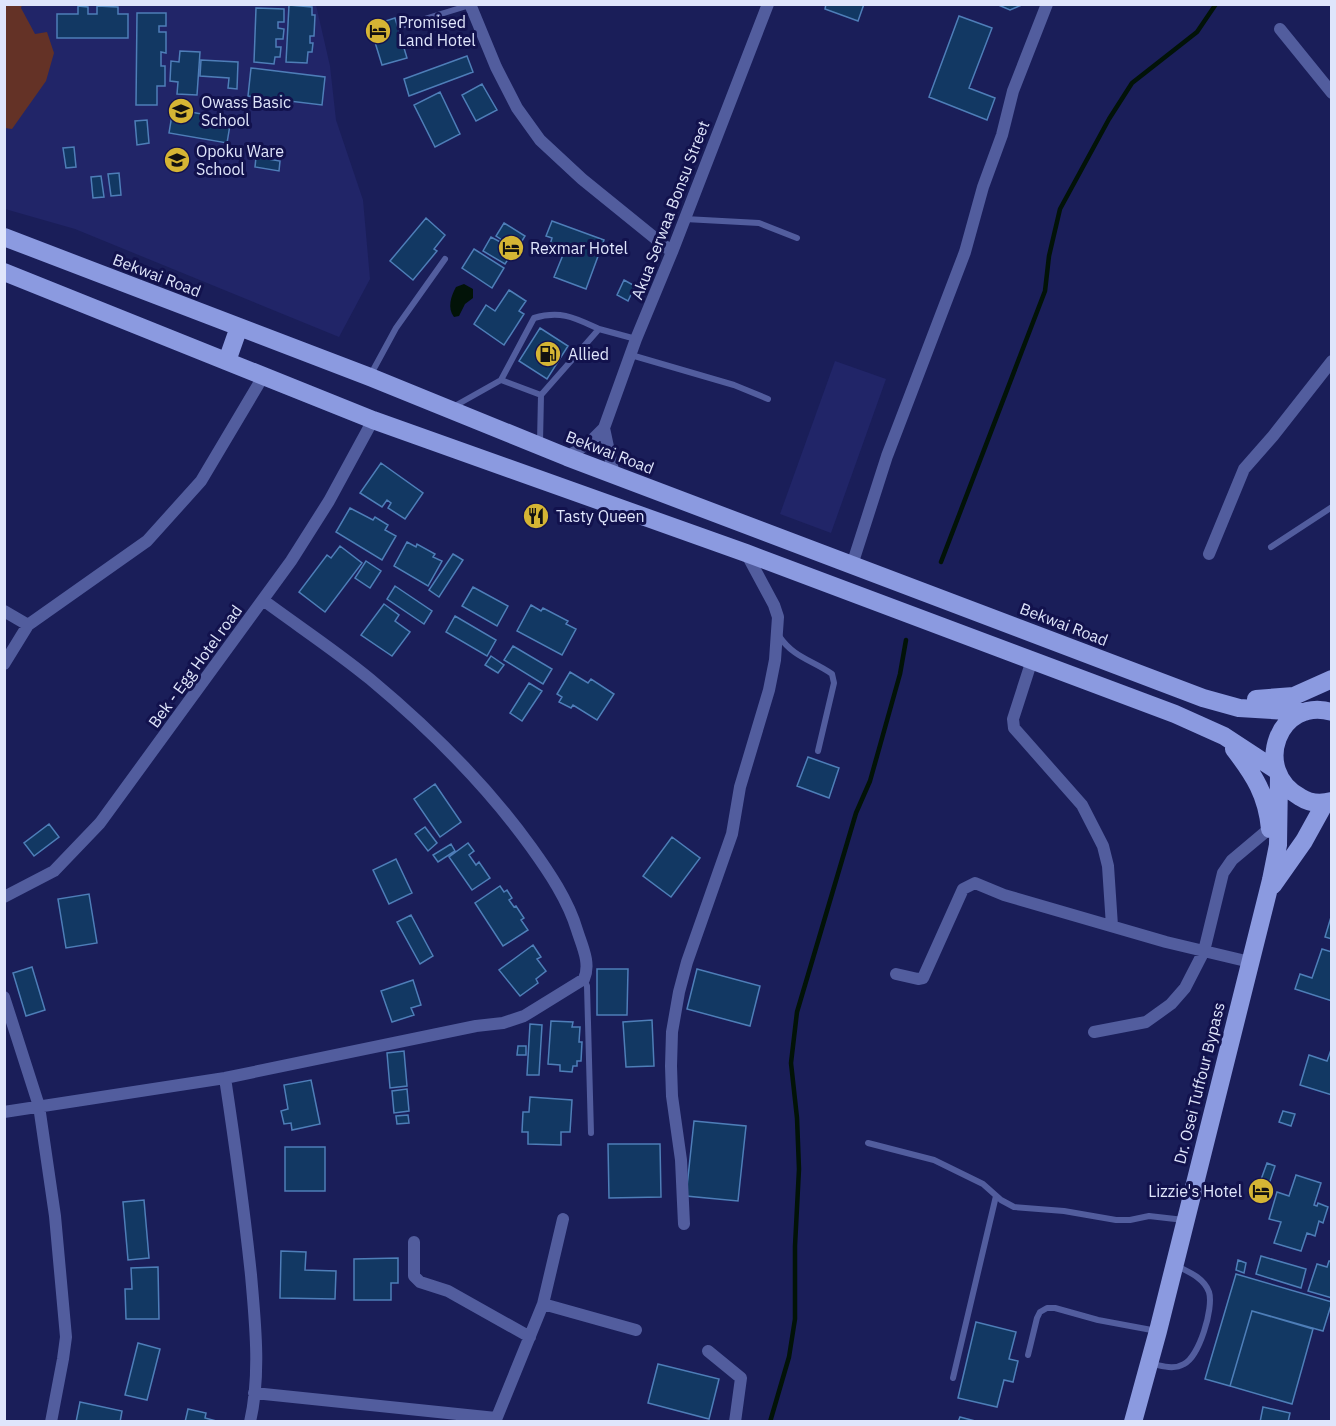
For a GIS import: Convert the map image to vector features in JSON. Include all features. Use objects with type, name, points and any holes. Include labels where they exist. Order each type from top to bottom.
[{"type":"highway","name":"Bekwai Road","points":[[4,237],[370,377],[567,457],[1203,698]]},
{"type":"highway","points":[[4,272],[373,420],[746,553],[1175,714],[1224,736],[1277,774],[1290,792],[1306,801],[1328,802]]},
{"type":"highway","points":[[227,361],[239,327]]},
{"type":"highway","points":[[1203,698],[1271,699],[1294,696],[1332,679]]},
{"type":"highway","name":"Dr. Osei Tuffour Bypass","points":[[1133,1422],[1158,1331],[1278,845],[1277,774],[1274,756],[1279,736],[1292,719],[1332,695]]},
{"type":"highway","points":[[1203,698],[1239,708],[1332,712]]},
{"type":"highway","points":[[1224,736],[1250,770],[1264,795],[1270,828],[1269,887]]},
{"type":"highway","name":"Dr. Osei Tuffour Bypass","points":[[1269,887],[1304,841],[1328,802]]},
{"type":"street","name":"Akua Serwaa Bonsu Street","points":[[604,428],[636,339],[768,4]]},
{"type":"street","points":[[852,565],[887,456],[965,252],[983,187],[1002,135],[1013,91],[1047,4]]},
{"type":"street","points":[[470,5],[496,68],[517,108],[540,140],[582,179],[672,252]]},
{"type":"street","points":[[1280,30],[1332,93]]},
{"type":"street","points":[[1209,554],[1244,469],[1332,361]]},
{"type":"street","points":[[4,664],[28,625],[147,542],[201,480],[264,375]]},
{"type":"street","name":"Bek - Egg Hotel road","points":[[4,897],[54,871],[100,823],[291,561],[329,501],[373,420]]},
{"type":"street","points":[[567,457],[590,442],[604,428]]},
{"type":"street","points":[[604,428],[614,475]]},
{"type":"street","points":[[684,1224],[681,1160],[670,1066],[675,1012],[687,962],[732,834],[740,787],[776,660],[778,617],[746,553]]},
{"type":"street","points":[[4,1112],[225,1078],[476,1026],[503,1023],[524,1016],[584,979],[587,973],[587,960],[572,915],[544,865],[509,816],[450,750],[376,685],[263,600]]},
{"type":"street","points":[[4,612],[28,625]]},
{"type":"street","points":[[1032,660],[1013,720],[1014,728],[1082,806],[1103,846],[1108,866],[1113,926]]},
{"type":"street","points":[[1094,1032],[1146,1022],[1172,1004],[1185,988],[1204,951],[1223,873],[1232,860],[1270,828]]},
{"type":"street","points":[[896,974],[923,978],[963,890],[975,883],[1004,895],[1166,942],[1250,962]]},
{"type":"street","points":[[4,997],[39,1106],[56,1216],[66,1337],[51,1422]]},
{"type":"street","points":[[225,1078],[243,1196],[256,1328],[254,1393],[250,1422]]},
{"type":"street","points":[[254,1393],[495,1420],[543,1304],[563,1219]]},
{"type":"street","points":[[414,1242],[414,1276],[420,1282],[448,1291],[530,1337]]},
{"type":"street","points":[[543,1304],[636,1330]]},
{"type":"street","points":[[708,1351],[741,1378],[735,1422]]},
{"type":"lane","points":[[405,25],[470,5]]},
{"type":"lane","points":[[685,219],[759,224],[797,238]]},
{"type":"lane","points":[[370,377],[396,328],[445,259]]},
{"type":"lane","points":[[448,410],[501,380],[534,318],[549,314],[569,316],[599,330],[636,339]]},
{"type":"lane","points":[[540,446],[542,395],[565,366],[599,330]]},
{"type":"lane","points":[[631,355],[734,385],[768,399]]},
{"type":"lane","points":[[501,380],[542,395]]},
{"type":"lane","points":[[1271,547],[1332,507]]},
{"type":"lane","points":[[777,633],[786,647],[795,654],[832,674],[834,684],[818,751]]},
{"type":"lane","points":[[584,979],[587,986],[590,1051],[591,1133]]},
{"type":"lane","points":[[868,1143],[934,1160],[983,1184],[996,1196],[1014,1207],[1064,1211],[1116,1220],[1149,1216],[1184,1220]]},
{"type":"lane","points":[[953,1378],[996,1196]]},
{"type":"lane","points":[[1149,1364],[1173,1368],[1188,1362],[1195,1353],[1205,1328],[1210,1304],[1209,1292],[1202,1281],[1174,1264]]},
{"type":"lane","points":[[1028,1354],[1037,1318],[1040,1312],[1047,1308],[1158,1331]]},
{"type":"shaded area","points":[[5,4],[22,5],[21,8],[35,34],[47,32],[54,53],[46,81],[12,129],[5,128]]},
{"type":"shaded area","name":"Owass Basic School","points":[[4,5],[316,5],[330,66],[336,120],[363,200],[370,279],[339,337],[75,229],[5,209]]},
{"type":"shaded area","points":[[464,284],[473,289],[473,298],[465,304],[459,316],[454,317],[450,306],[451,298],[456,287]]},
{"type":"shaded area","points":[[835,361],[886,379],[831,533],[780,514]]},
{"type":"building","points":[[826,4],[864,4],[858,21],[825,9]]},
{"type":"building","points":[[996,4],[1024,4],[1010,10]]},
{"type":"building","points":[[289,5],[312,7],[312,15],[315,15],[314,36],[310,36],[310,43],[313,43],[312,52],[308,52],[307,63],[286,62]]},
{"type":"building","points":[[78,6],[88,7],[88,14],[97,14],[97,6],[118,7],[118,14],[128,14],[128,38],[57,38],[57,14],[78,14]]},
{"type":"building","points":[[256,8],[284,9],[284,22],[278,22],[278,28],[284,29],[283,39],[276,39],[276,47],[281,47],[280,57],[275,57],[274,64],[254,62]]},
{"type":"building","points":[[137,13],[166,13],[166,26],[159,26],[159,32],[166,32],[166,53],[161,52],[161,66],[165,66],[165,86],[157,86],[157,105],[136,105]]},
{"type":"building","points":[[959,16],[992,28],[969,88],[995,98],[987,120],[929,97]]},
{"type":"building","points":[[395,18],[407,58],[382,65],[370,26]]},
{"type":"building","points":[[180,51],[200,52],[197,95],[177,94],[178,82],[170,81],[171,61],[179,62]]},
{"type":"building","points":[[467,56],[473,72],[409,96],[404,79]]},
{"type":"building","points":[[201,60],[238,62],[237,89],[228,88],[229,78],[200,76]]},
{"type":"building","points":[[251,68],[325,77],[322,105],[248,96]]},
{"type":"building","points":[[482,84],[497,110],[476,121],[462,95]]},
{"type":"building","points":[[440,92],[460,134],[435,147],[414,105]]},
{"type":"building","points":[[173,109],[231,119],[227,143],[169,133]]},
{"type":"building","points":[[147,120],[149,143],[137,145],[135,121]]},
{"type":"building","points":[[74,147],[76,167],[66,168],[63,148]]},
{"type":"building","points":[[217,148],[235,151],[234,159],[215,156]]},
{"type":"building","points":[[256,157],[280,161],[279,171],[255,167]]},
{"type":"building","points":[[119,173],[121,195],[111,196],[108,174]]},
{"type":"building","points":[[101,176],[104,197],[93,198],[91,177]]},
{"type":"building","points":[[426,218],[445,235],[434,249],[437,251],[413,280],[390,261]]},
{"type":"building","points":[[552,221],[604,240],[586,289],[554,277],[565,250],[550,245],[552,238],[546,236]]},
{"type":"building","points":[[504,223],[525,236],[517,249],[512,246],[510,248],[514,250],[505,264],[483,251],[491,237],[504,244],[505,242],[496,236]]},
{"type":"building","points":[[474,249],[504,268],[492,288],[462,268]]},
{"type":"building","points":[[624,280],[635,286],[628,301],[617,295]]},
{"type":"building","points":[[509,290],[526,301],[519,311],[524,314],[504,345],[474,324],[486,305],[495,311]]},
{"type":"building","points":[[540,328],[568,346],[547,379],[519,361]]},
{"type":"building","points":[[381,463],[423,493],[405,519],[388,508],[391,503],[387,500],[382,507],[360,493]]},
{"type":"building","points":[[350,508],[373,520],[375,517],[388,525],[385,530],[396,536],[382,560],[336,532]]},
{"type":"building","points":[[407,542],[416,547],[417,544],[435,554],[433,557],[442,561],[428,586],[394,566]]},
{"type":"building","points":[[340,546],[362,563],[325,612],[299,592],[327,555],[331,558]]},
{"type":"building","points":[[453,554],[463,560],[439,597],[429,590]]},
{"type":"building","points":[[366,561],[381,571],[370,588],[355,578]]},
{"type":"building","points":[[395,586],[432,611],[424,624],[387,599]]},
{"type":"building","points":[[473,587],[508,606],[497,626],[462,606]]},
{"type":"building","points":[[384,604],[399,615],[395,621],[410,632],[392,656],[361,635]]},
{"type":"building","points":[[531,605],[541,611],[543,608],[568,621],[566,624],[576,629],[562,655],[517,631]]},
{"type":"building","points":[[455,616],[496,640],[487,656],[446,632]]},
{"type":"building","points":[[513,646],[552,669],[543,684],[504,660]]},
{"type":"building","points":[[491,656],[504,665],[498,673],[485,665]]},
{"type":"building","points":[[570,672],[588,683],[591,679],[614,694],[597,720],[573,705],[571,708],[559,702],[562,697],[557,694]]},
{"type":"building","points":[[529,683],[542,691],[522,721],[510,713]]},
{"type":"building","points":[[808,757],[839,768],[829,798],[797,786]]},
{"type":"building","points":[[435,784],[461,822],[440,837],[414,799]]},
{"type":"building","points":[[49,824],[59,837],[34,856],[24,843]]},
{"type":"building","points":[[425,827],[437,843],[428,851],[415,834]]},
{"type":"building","points":[[672,837],[700,858],[671,897],[643,876]]},
{"type":"building","points":[[468,843],[474,851],[469,855],[476,865],[479,862],[490,878],[472,890],[449,857]]},
{"type":"building","points":[[451,844],[455,851],[438,862],[433,855]]},
{"type":"building","points":[[396,859],[412,893],[389,904],[373,870]]},
{"type":"building","points":[[500,886],[504,892],[507,890],[512,898],[509,900],[524,918],[521,920],[528,930],[503,946],[475,903]]},
{"type":"building","points":[[89,894],[97,943],[66,948],[58,899]]},
{"type":"building","points":[[411,915],[433,956],[420,964],[397,922]]},
{"type":"building","points":[[1332,917],[1332,939],[1325,937]]},
{"type":"building","points":[[533,945],[541,957],[537,959],[546,971],[536,979],[538,983],[520,996],[499,970]]},
{"type":"building","points":[[1322,949],[1332,952],[1332,1001],[1295,989],[1300,974],[1312,978]]},
{"type":"building","points":[[32,967],[45,1010],[26,1016],[13,973]]},
{"type":"building","points":[[597,969],[628,969],[627,1015],[597,1015]]},
{"type":"building","points":[[697,969],[760,986],[750,1026],[687,1009]]},
{"type":"building","points":[[413,980],[421,1005],[411,1008],[414,1015],[392,1022],[381,991]]},
{"type":"building","points":[[652,1020],[654,1066],[626,1067],[623,1022]]},
{"type":"building","points":[[551,1021],[573,1022],[572,1027],[580,1027],[581,1061],[577,1061],[577,1066],[573,1066],[572,1072],[560,1071],[560,1065],[548,1064]]},
{"type":"building","points":[[530,1024],[542,1025],[539,1075],[527,1075]]},
{"type":"building","points":[[518,1046],[526,1046],[526,1055],[517,1055]]},
{"type":"building","points":[[1332,1047],[1332,1095],[1300,1085],[1309,1055],[1327,1061]]},
{"type":"building","points":[[404,1051],[407,1086],[390,1088],[387,1053]]},
{"type":"building","points":[[311,1080],[320,1124],[292,1130],[291,1123],[284,1124],[281,1111],[288,1109],[284,1085]]},
{"type":"building","points":[[407,1089],[409,1111],[394,1113],[392,1091]]},
{"type":"building","points":[[530,1097],[572,1100],[570,1132],[561,1132],[561,1145],[528,1144],[528,1132],[522,1132],[523,1112],[529,1112]]},
{"type":"building","points":[[1283,1111],[1295,1114],[1291,1126],[1279,1122]]},
{"type":"building","points":[[408,1115],[409,1123],[397,1124],[396,1116]]},
{"type":"building","points":[[694,1121],[746,1126],[738,1201],[686,1196]]},
{"type":"building","points":[[608,1144],[660,1144],[661,1197],[609,1198]]},
{"type":"building","points":[[285,1147],[325,1147],[325,1191],[285,1191]]},
{"type":"building","points":[[1267,1163],[1275,1166],[1268,1187],[1259,1185]]},
{"type":"building","points":[[1296,1175],[1321,1183],[1314,1205],[1317,1206],[1318,1203],[1328,1207],[1323,1223],[1319,1221],[1315,1236],[1307,1233],[1301,1251],[1274,1243],[1281,1222],[1269,1219],[1277,1192],[1289,1196]]},
{"type":"building","points":[[144,1200],[149,1258],[128,1260],[123,1202]]},
{"type":"building","points":[[281,1251],[306,1252],[305,1270],[336,1271],[335,1299],[280,1298]]},
{"type":"building","points":[[1261,1256],[1306,1269],[1301,1288],[1256,1274]]},
{"type":"building","points":[[398,1258],[398,1283],[391,1283],[391,1300],[354,1300],[354,1259]]},
{"type":"building","points":[[1238,1260],[1246,1263],[1244,1273],[1236,1270]]},
{"type":"building","points":[[1329,1261],[1332,1261],[1332,1298],[1308,1291],[1317,1264],[1327,1267]]},
{"type":"building","points":[[158,1267],[159,1319],[126,1319],[125,1289],[132,1289],[131,1268]]},
{"type":"building","points":[[1236,1274],[1332,1302],[1323,1331],[1252,1311],[1230,1386],[1205,1379]]},
{"type":"building","points":[[1252,1311],[1313,1329],[1292,1404],[1230,1386]]},
{"type":"building","points":[[976,1322],[1016,1332],[1009,1359],[1018,1361],[1013,1382],[1004,1380],[997,1407],[958,1398]]},
{"type":"building","points":[[138,1343],[160,1349],[147,1400],[125,1395]]},
{"type":"building","points":[[658,1364],[719,1379],[709,1419],[648,1403]]},
{"type":"building","points":[[80,1402],[122,1411],[120,1422],[76,1422]]},
{"type":"building","points":[[1263,1407],[1290,1413],[1288,1422],[1260,1422]]},
{"type":"building","points":[[188,1409],[206,1413],[205,1418],[220,1422],[185,1422]]},
{"type":"building","points":[[960,1417],[979,1422],[958,1422]]},
{"type":"waterway","points":[[941,562],[1045,291],[1049,256],[1060,209],[1109,119],[1132,83],[1197,32],[1216,4]]},
{"type":"waterway","points":[[770,1422],[789,1357],[795,1319],[795,1246],[799,1169],[797,1118],[791,1063],[797,1012],[856,813],[870,781],[900,674],[906,640]]},
{"type":"place","name":"Promised Land Hotel","points":[[378,31]]},
{"type":"place","name":"Owass Basic School","points":[[181,111]]},
{"type":"place","name":"Opoku Ware School","points":[[177,160]]},
{"type":"place","name":"Rexmar Hotel","points":[[511,248]]},
{"type":"place","name":"Allied","points":[[548,354]]},
{"type":"place","name":"Tasty Queen","points":[[536,516]]},
{"type":"place","name":"Lizzie's Hotel","points":[[1261,1191]]}]
